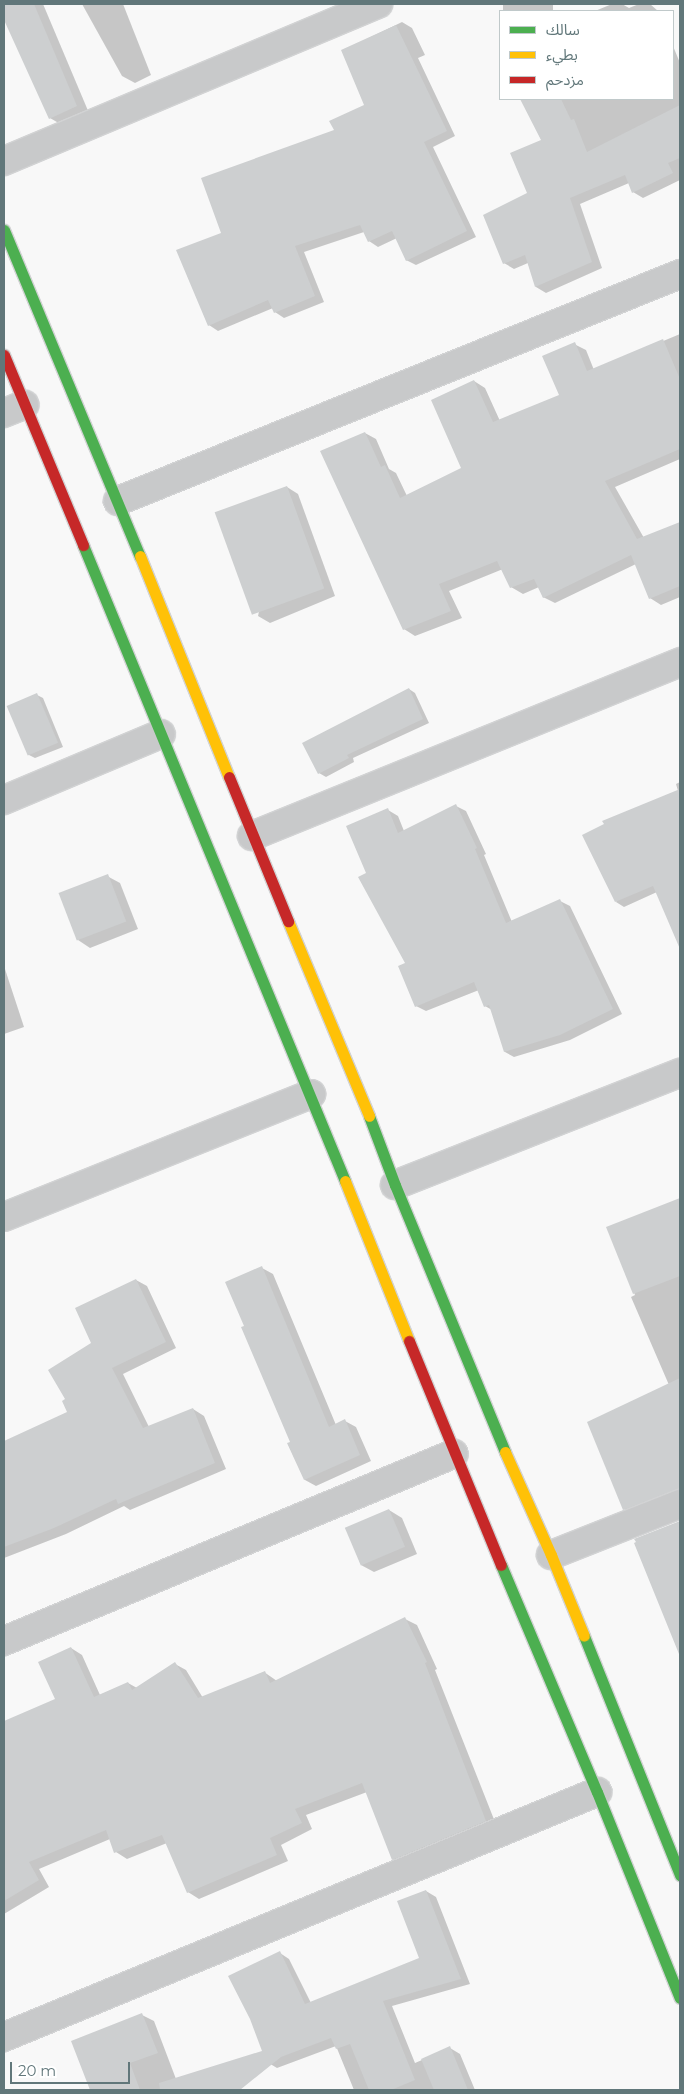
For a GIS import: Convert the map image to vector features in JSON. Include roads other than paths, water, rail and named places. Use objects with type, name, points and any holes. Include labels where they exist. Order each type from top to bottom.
[{"type":"main road","points":[[4,230],[118,501],[252,836],[354,1074],[395,1185],[496,1433],[551,1555],[680,1875]]},
{"type":"main road","points":[[4,355],[14,409],[161,734],[311,1094],[454,1454],[680,1998]]},
{"type":"street","points":[[4,161],[378,4]]},
{"type":"street","points":[[118,501],[680,274]]},
{"type":"street","points":[[252,836],[680,662]]},
{"type":"street","points":[[4,800],[161,734]]},
{"type":"street","points":[[395,1185],[680,1073]]},
{"type":"street","points":[[4,1217],[311,1094]]},
{"type":"street","points":[[4,1641],[454,1454]]},
{"type":"street","points":[[551,1555],[680,1504]]},
{"type":"street","points":[[4,2037],[596,1792]]}]
